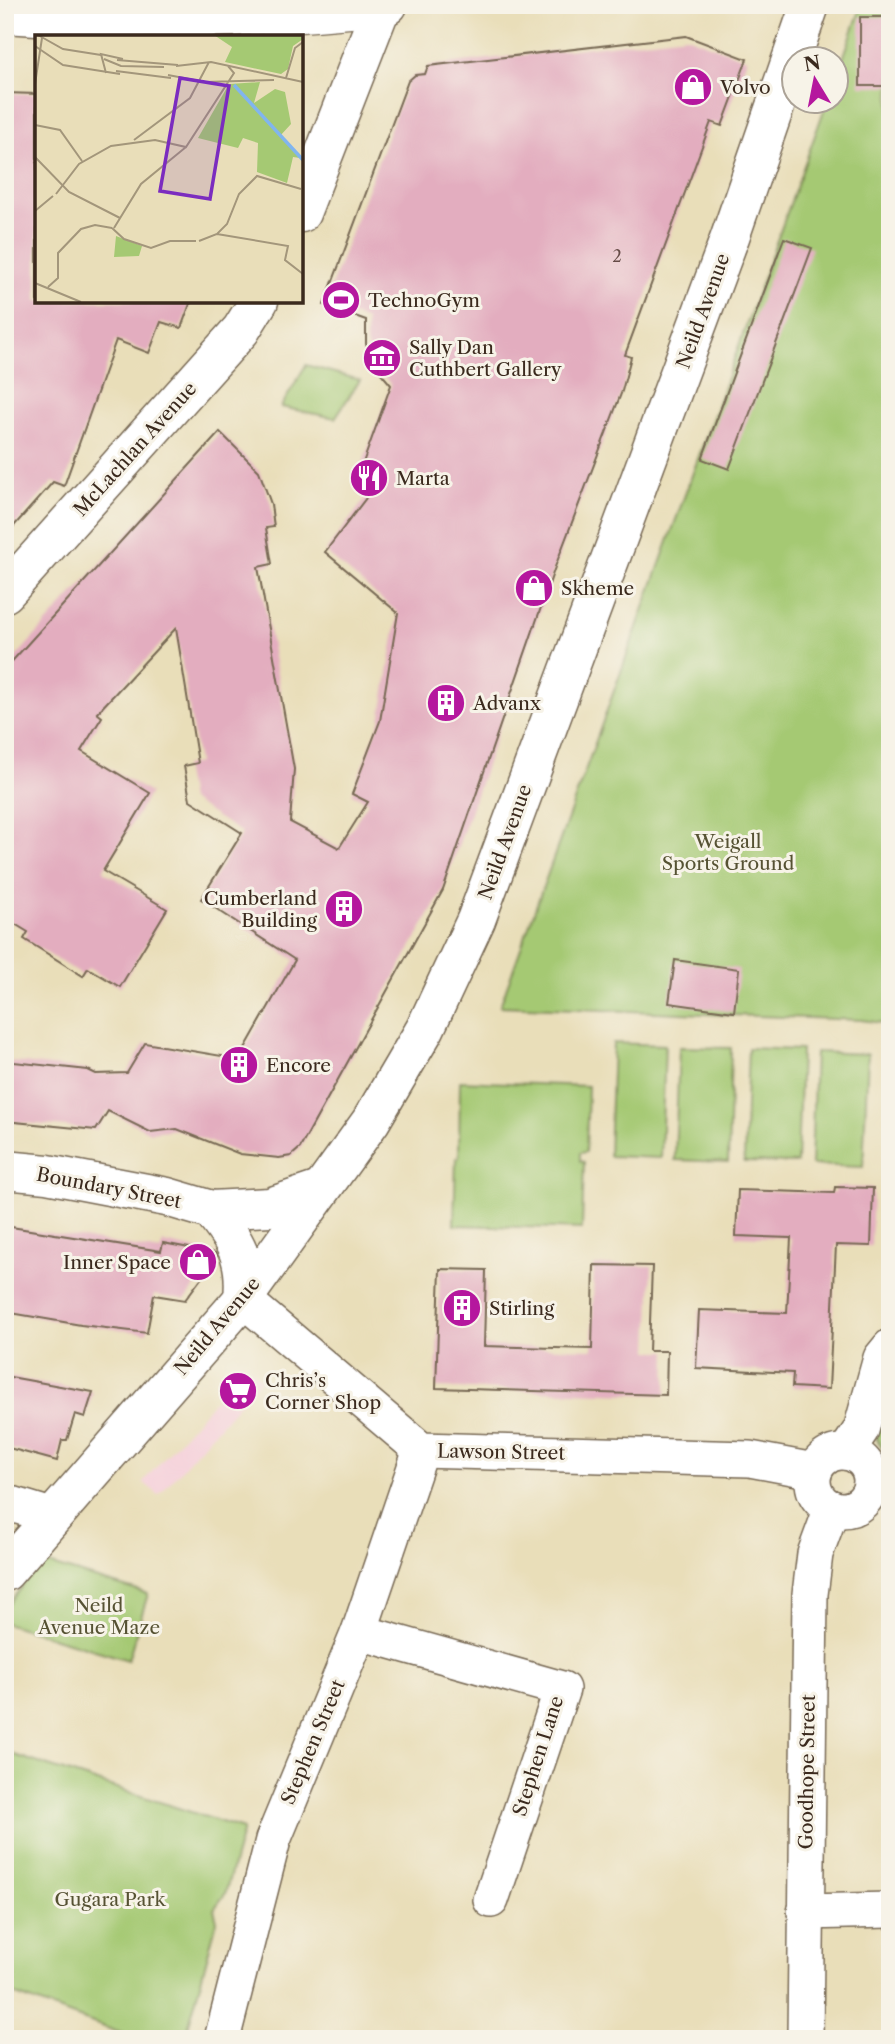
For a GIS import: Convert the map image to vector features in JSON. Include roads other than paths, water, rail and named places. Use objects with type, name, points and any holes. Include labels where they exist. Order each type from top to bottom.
[{"type":"main road","points":[[7,14],[135,17],[256,15],[388,5]]},
{"type":"main road","name":"Neild Avenue","points":[[5,1572],[51,1516],[243,1299],[372,1121],[425,1029],[477,920],[730,237],[810,5]]},
{"type":"main road","points":[[303,208],[382,6]]},
{"type":"main road","name":"McLachlan Avenue","points":[[5,593],[233,340],[258,303]]},
{"type":"main road","name":"Boundary Street","points":[[5,1170],[47,1174],[154,1195],[211,1210],[270,1207],[320,1190]]},
{"type":"main road","points":[[211,1210],[239,1250],[246,1276],[243,1299]]},
{"type":"street","name":"Lawson Street","points":[[243,1299],[421,1450],[750,1459],[814,1471]]},
{"type":"street","points":[[846,1452],[861,1430],[881,1358],[890,1347]]},
{"type":"street","name":"Stephen Street","points":[[222,2039],[273,1840],[359,1632],[421,1450]]},
{"type":"street","points":[[846,1452],[863,1461],[880,1490],[855,1507],[832,1508],[824,1504],[814,1489],[814,1471],[827,1456],[846,1452]]},
{"type":"street","points":[[5,1502],[51,1516]]},
{"type":"street","name":"Goodhope Street","points":[[805,2039],[810,1594],[815,1554],[832,1508]]},
{"type":"street","name":"Stephen Lane","points":[[359,1632],[562,1689],[491,1900]]},
{"type":"street","points":[[805,1912],[890,1910]]},
{"type":"place","name":"Volvo","points":[[693,87]]},
{"type":"place","name":"TechnoGym","points":[[341,300]]},
{"type":"place","name":"Sally Dan Cuthbert Gallery","points":[[382,358]]},
{"type":"place","name":"Marta","points":[[369,478]]},
{"type":"place","name":"Skheme","points":[[534,588]]},
{"type":"place","name":"Advanx","points":[[446,703]]},
{"type":"place","name":"Cumberland Building","points":[[344,909]]},
{"type":"place","name":"Encore","points":[[239,1065]]},
{"type":"place","name":"Inner Space","points":[[198,1262]]},
{"type":"place","name":"Stirling","points":[[462,1308]]},
{"type":"place","name":"Chris’s Corner Shop","points":[[238,1391]]},
{"type":"park label","name":"Weigall Sports Ground","points":[[728,852]]},
{"type":"park label","name":"Neild Avenue Maze","points":[[99,1616]]},
{"type":"park label","name":"Gugara Park","points":[[110,1899]]}]
